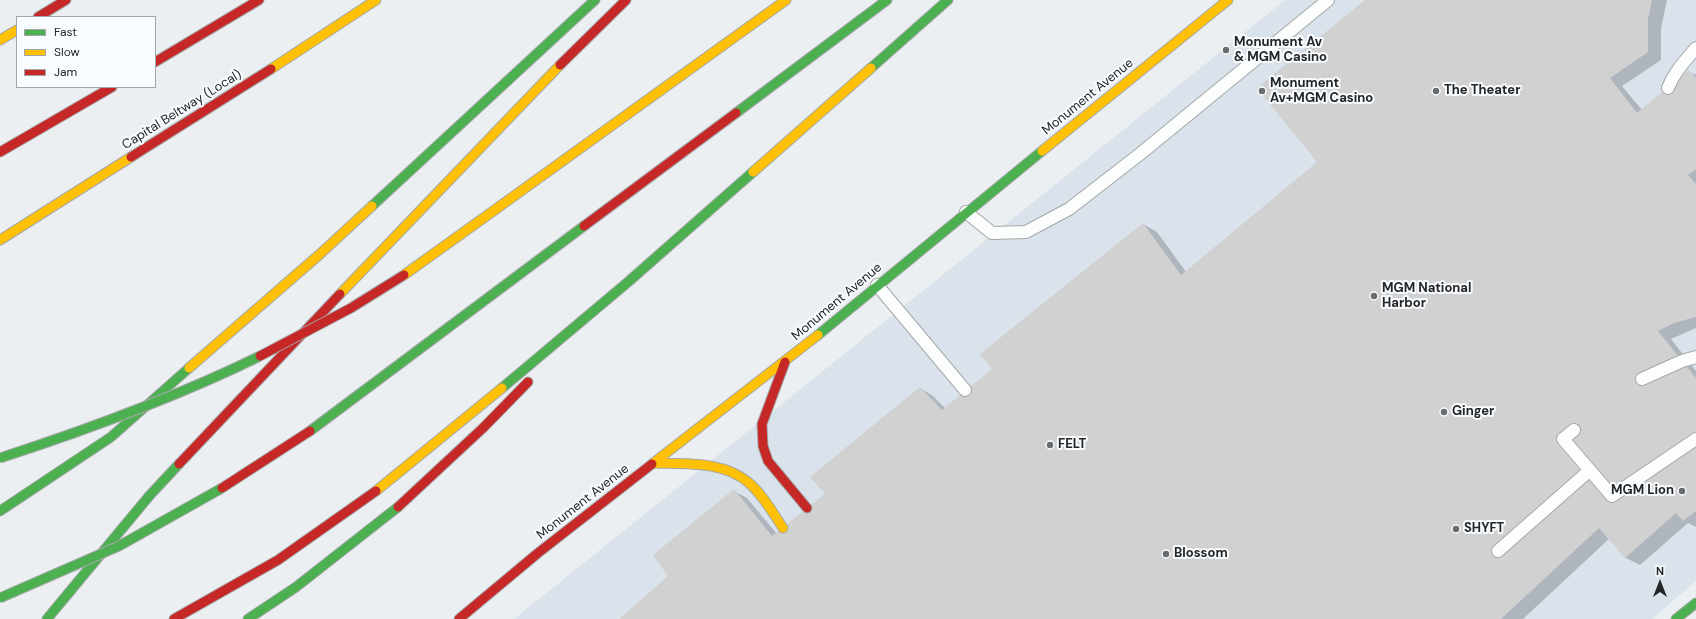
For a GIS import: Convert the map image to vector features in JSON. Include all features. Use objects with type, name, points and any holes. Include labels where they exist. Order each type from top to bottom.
[{"type":"main road","points":[[40,16],[66,0]]},
{"type":"main road","points":[[156,61],[259,0]]},
{"type":"main road","name":"Capital Beltway (Local)","points":[[0,240],[266,72],[376,0]]},
{"type":"main road","points":[[0,511],[111,437],[320,254],[595,0]]},
{"type":"main road","points":[[47,619],[150,495],[269,367],[584,40],[626,0]]},
{"type":"main road","points":[[0,598],[119,546],[229,484],[310,431],[887,0]]},
{"type":"main road","points":[[174,619],[278,560],[389,482],[628,282],[948,0]]},
{"type":"main road","name":"Monument Avenue","points":[[459,619],[538,553],[785,362],[966,212],[1228,0]]},
{"type":"main road","points":[[0,458],[132,413],[236,368],[330,320],[423,262],[785,1]]},
{"type":"main road","points":[[0,40],[16,31]]},
{"type":"main road","points":[[0,152],[110,88]]},
{"type":"main road","points":[[550,360],[628,282]]},
{"type":"main road","points":[[785,362],[762,424],[763,446],[768,461],[807,508]]},
{"type":"main road","points":[[248,619],[296,587],[402,503],[483,428],[533,377]]},
{"type":"main road","points":[[654,463],[715,467],[736,473],[750,484],[783,528]]},
{"type":"main road","points":[[1676,619],[1696,603]]},
{"type":"lane","points":[[966,212],[992,233],[1026,232],[1070,209],[1140,154],[1328,0]]},
{"type":"lane","points":[[1668,88],[1671,79],[1680,65],[1696,48]]},
{"type":"lane","points":[[877,285],[966,390]]},
{"type":"lane","points":[[1642,379],[1682,361],[1696,357]]},
{"type":"lane","points":[[1574,430],[1563,439],[1612,496],[1696,439]]},
{"type":"lane","points":[[1498,551],[1590,470]]},
{"type":"shaded area","name":"MGM National Harbor","points":[[1285,0],[1696,0],[1696,581],[1652,619],[514,619]]},
{"type":"building","name":"MGM National Harbor","points":[[1365,0],[1652,0],[1648,19],[1648,52],[1610,78],[1637,113],[1689,70],[1696,78],[1696,169],[1688,175],[1696,184],[1696,317],[1674,323],[1658,331],[1696,378],[1696,511],[1683,521],[1676,513],[1625,558],[1599,528],[1501,619],[619,619],[668,576],[653,555],[734,489],[772,536],[825,494],[810,477],[920,387],[942,410],[992,369],[980,354],[1143,223],[1181,275],[1317,162],[1257,88]]},
{"type":"traffic: fast","points":[[372,206],[595,0]]},
{"type":"traffic: fast","points":[[736,113],[887,0]]},
{"type":"traffic: fast","points":[[871,68],[948,0]]},
{"type":"traffic: fast","points":[[818,335],[1042,151]]},
{"type":"traffic: fast","points":[[502,388],[628,282],[753,172]]},
{"type":"traffic: fast","points":[[310,431],[584,226]]},
{"type":"traffic: fast","points":[[0,458],[132,412],[165,399],[260,356]]},
{"type":"traffic: fast","points":[[0,511],[111,437],[189,368]]},
{"type":"traffic: fast","points":[[47,619],[150,495],[179,464]]},
{"type":"traffic: fast","points":[[0,598],[119,546],[222,488]]},
{"type":"traffic: fast","points":[[248,619],[296,587],[398,507]]},
{"type":"traffic: fast","points":[[1676,619],[1696,603]]},
{"type":"traffic: slow","points":[[271,69],[376,0]]},
{"type":"traffic: slow","points":[[496,209],[786,0]]},
{"type":"traffic: slow","points":[[1042,151],[1228,0]]},
{"type":"traffic: slow","points":[[0,40],[16,31]]},
{"type":"traffic: slow","points":[[340,294],[560,65]]},
{"type":"traffic: slow","points":[[753,172],[871,68]]},
{"type":"traffic: slow","points":[[0,240],[131,157]]},
{"type":"traffic: slow","points":[[189,368],[320,254],[372,206]]},
{"type":"traffic: slow","points":[[404,275],[496,209]]},
{"type":"traffic: slow","points":[[652,464],[818,335]]},
{"type":"traffic: slow","points":[[376,491],[502,388]]},
{"type":"traffic: slow","points":[[654,463],[704,465],[716,467],[739,476],[759,493],[768,504],[783,528]]},
{"type":"traffic: jam","points":[[40,16],[66,0]]},
{"type":"traffic: jam","points":[[156,61],[259,0]]},
{"type":"traffic: jam","points":[[560,65],[626,0]]},
{"type":"traffic: jam","points":[[131,157],[271,69]]},
{"type":"traffic: jam","points":[[0,152],[110,88]]},
{"type":"traffic: jam","points":[[584,226],[736,113]]},
{"type":"traffic: jam","points":[[260,356],[351,308],[404,275]]},
{"type":"traffic: jam","points":[[179,464],[340,294]]},
{"type":"traffic: jam","points":[[785,362],[762,424],[763,446],[768,461],[807,508]]},
{"type":"traffic: jam","points":[[398,507],[483,428],[528,382]]},
{"type":"traffic: jam","points":[[222,488],[310,431]]},
{"type":"traffic: jam","points":[[459,619],[538,553],[652,464]]},
{"type":"traffic: jam","points":[[174,619],[278,560],[376,491]]},
{"type":"place","name":"Monument Av & MGM Casino","points":[[1226,50]]},
{"type":"place","name":"Monument Av+MGM Casino","points":[[1262,91]]},
{"type":"place","name":"The Theater","points":[[1436,91]]},
{"type":"place","name":"MGM National Harbor","points":[[1374,296]]},
{"type":"place","name":"Ginger","points":[[1444,412]]},
{"type":"place","name":"FELT","points":[[1050,445]]},
{"type":"place","name":"MGM Lion","points":[[1682,491]]},
{"type":"place","name":"SHYFT","points":[[1456,529]]},
{"type":"place","name":"Blossom","points":[[1166,554]]}]
